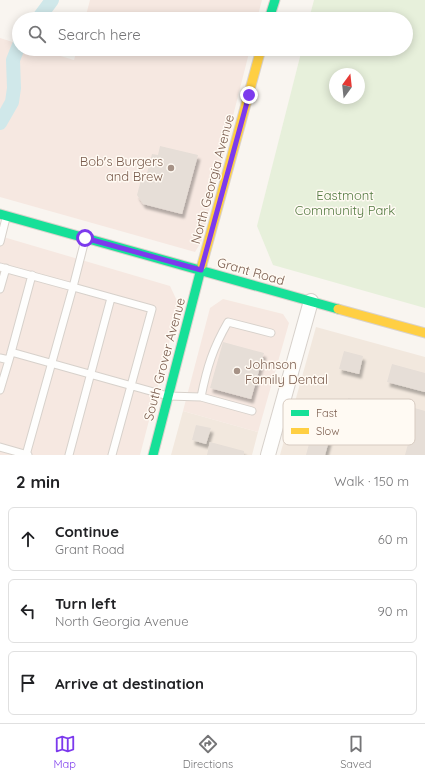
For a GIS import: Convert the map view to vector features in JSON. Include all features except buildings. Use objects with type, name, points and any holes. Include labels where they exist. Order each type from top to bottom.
[{"type":"street","points":[[271,12],[275,0]]},
{"type":"street","name":"North Georgia Avenue","points":[[201,270],[259,56]]},
{"type":"street","name":"Grant Road","points":[[3,215],[425,333]]},
{"type":"street","name":"South Grover Avenue","points":[[153,455],[201,270]]},
{"type":"street","points":[[284,399],[311,301]]},
{"type":"street","points":[[268,455],[283,401]]},
{"type":"lane","points":[[0,242],[3,215]]},
{"type":"lane","points":[[0,447],[27,455],[85,238]]},
{"type":"lane","points":[[0,290],[3,268],[152,310],[130,385],[112,455]]},
{"type":"lane","points":[[0,390],[32,275]]},
{"type":"lane","points":[[69,455],[111,298]]},
{"type":"lane","points":[[201,397],[206,373],[214,348],[228,322],[271,333]]},
{"type":"lane","points":[[11,352],[168,396],[201,397],[252,411]]},
{"type":"lane","points":[[0,358],[9,360]]},
{"type":"shaded area","points":[[90,0],[262,0],[259,12],[87,12]]},
{"type":"shaded area","points":[[0,38],[12,42],[12,56],[61,56],[74,60],[75,56],[248,56],[201,242],[195,252],[0,197]]},
{"type":"shaded area","points":[[0,236],[170,286],[179,305],[140,455],[0,455]]},
{"type":"shaded area","points":[[223,299],[283,314],[289,323],[258,432],[183,411],[210,308]]},
{"type":"shaded area","points":[[316,327],[425,357],[425,455],[280,455],[283,444],[415,445],[415,399],[296,399]]},
{"type":"shaded area","points":[[183,411],[258,432],[252,455],[171,455]]},
{"type":"green space","name":"Eastmont Community Park","points":[[314,0],[425,0],[425,308],[273,265],[257,226],[300,56],[413,56],[413,12],[311,12]]},
{"type":"waterway","points":[[43,12],[52,0]]},
{"type":"waterway","points":[[0,123],[12,102],[14,88],[13,60],[15,56]]},
{"type":"traffic: fast","points":[[271,12],[275,0]]},
{"type":"traffic: fast","points":[[0,214],[338,309]]},
{"type":"traffic: fast","points":[[153,455],[202,265]]},
{"type":"traffic: slow","points":[[202,265],[259,56]]},
{"type":"traffic: slow","points":[[338,309],[425,333]]},
{"type":"place","name":"Bob's Burgers and Brew","points":[[171,168]]},
{"type":"place","name":"Johnson Family Dental","points":[[237,371]]},
{"type":"route","points":[[85,238],[201,270],[249,95]]}]
